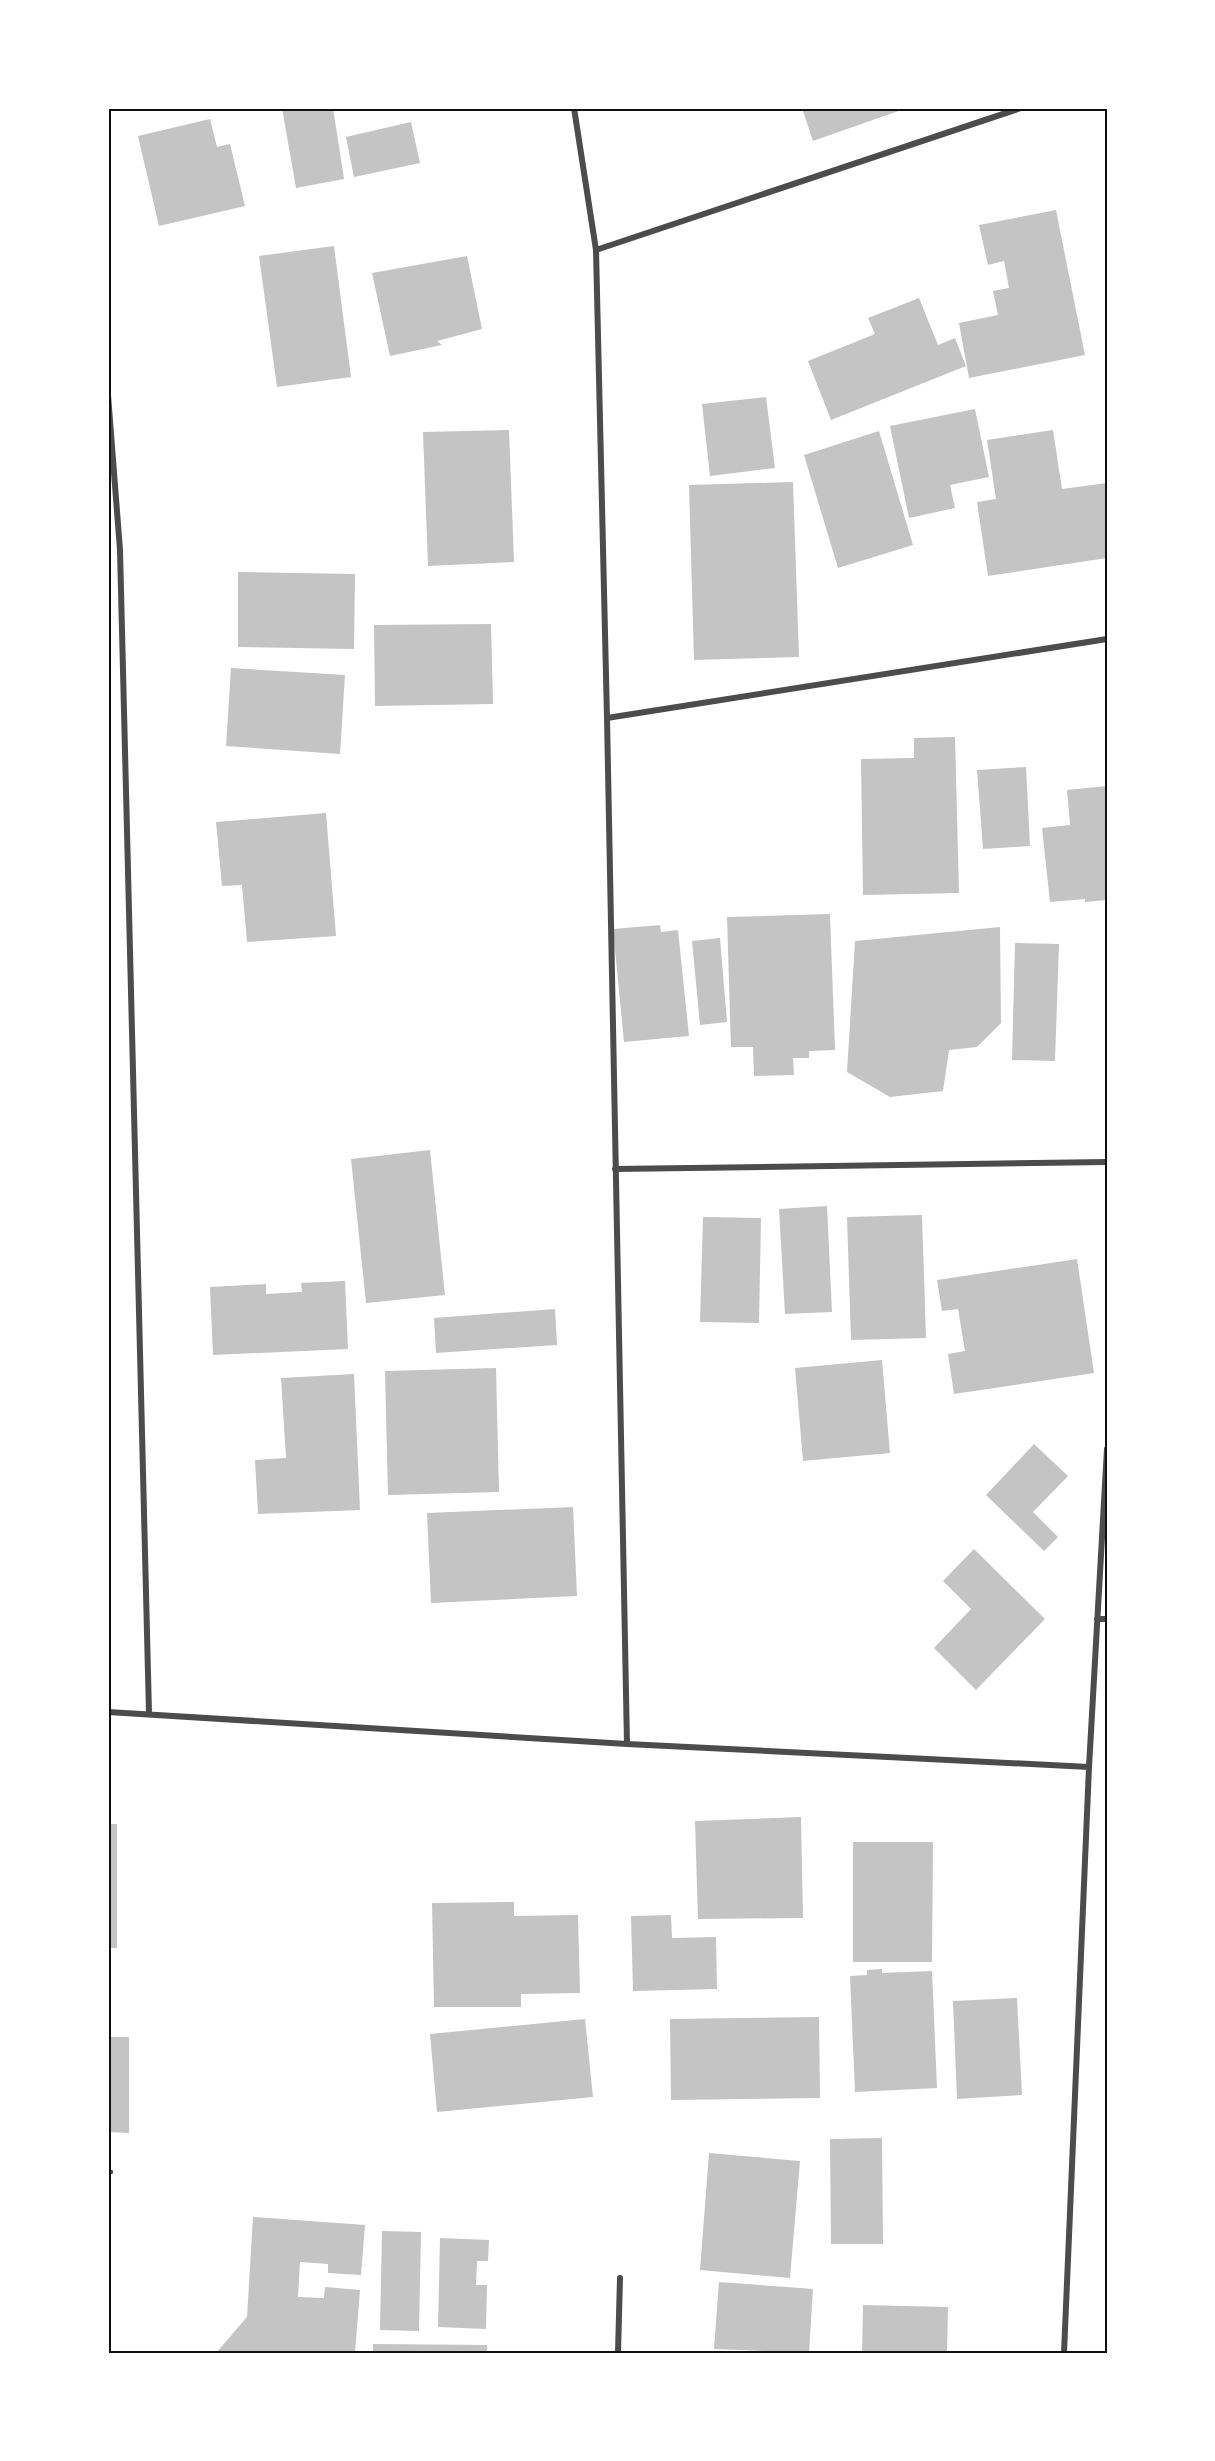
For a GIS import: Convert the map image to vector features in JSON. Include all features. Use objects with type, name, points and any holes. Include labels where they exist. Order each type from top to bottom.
[{"type":"street","points":[[574,108],[596,250],[627,1744]]},
{"type":"street","points":[[596,250],[1021,108]]},
{"type":"street","points":[[108,395],[120,550],[149,1713]]},
{"type":"street","points":[[607,718],[1107,639]]},
{"type":"street","points":[[615,1169],[1107,1162]]},
{"type":"street","points":[[1064,2353],[1089,1767],[1107,1449]]},
{"type":"street","points":[[1097,1619],[1107,1619]]},
{"type":"street","points":[[108,1712],[627,1744],[1089,1767]]},
{"type":"street","points":[[618,2353],[620,2278]]},
{"type":"building","points":[[282,108],[333,108],[344,179],[296,188]]},
{"type":"building","points":[[802,108],[907,108],[813,141]]},
{"type":"building","points":[[210,119],[217,147],[230,144],[245,206],[159,226],[138,136]]},
{"type":"building","points":[[411,122],[420,163],[354,177],[346,137]]},
{"type":"building","points":[[1056,210],[1085,355],[969,378],[959,323],[998,315],[993,291],[1009,288],[1004,261],[988,265],[979,225]]},
{"type":"building","points":[[334,246],[351,377],[277,387],[259,256]]},
{"type":"building","points":[[467,256],[482,329],[437,341],[442,345],[390,356],[372,273]]},
{"type":"building","points":[[919,298],[938,345],[955,338],[966,366],[831,420],[808,361],[875,334],[868,318]]},
{"type":"building","points":[[766,397],[775,468],[710,476],[702,404]]},
{"type":"building","points":[[975,409],[989,477],[950,485],[955,508],[909,518],[890,426]]},
{"type":"building","points":[[509,430],[514,562],[428,566],[423,432]]},
{"type":"building","points":[[1053,430],[1062,489],[1107,483],[1107,558],[988,576],[977,502],[996,499],[987,440]]},
{"type":"building","points":[[879,431],[913,545],[838,568],[804,455]]},
{"type":"building","points":[[793,482],[799,657],[694,660],[689,485]]},
{"type":"building","points":[[238,572],[355,574],[354,649],[238,647]]},
{"type":"building","points":[[491,624],[493,704],[375,706],[374,625]]},
{"type":"building","points":[[231,668],[345,675],[340,754],[226,746]]},
{"type":"building","points":[[955,737],[959,893],[863,895],[861,759],[914,758],[914,738]]},
{"type":"building","points":[[1026,767],[1030,846],[983,849],[977,770]]},
{"type":"building","points":[[1107,786],[1107,900],[1050,902],[1042,828],[1070,825],[1067,790]]},
{"type":"building","points":[[326,813],[336,936],[247,942],[242,885],[222,886],[216,822]]},
{"type":"building","points":[[830,914],[835,1050],[809,1051],[809,1058],[793,1058],[794,1075],[754,1076],[753,1047],[731,1047],[727,917]]},
{"type":"building","points":[[660,925],[661,932],[678,930],[689,1036],[624,1042],[613,929]]},
{"type":"building","points":[[1000,927],[1001,1023],[977,1047],[949,1050],[943,1091],[890,1097],[847,1072],[855,941]]},
{"type":"building","points":[[720,938],[727,1022],[700,1025],[692,941]]},
{"type":"building","points":[[1015,943],[1059,944],[1055,1061],[1012,1060]]},
{"type":"building","points":[[430,1150],[445,1295],[366,1303],[351,1159]]},
{"type":"building","points":[[827,1206],[832,1312],[785,1314],[779,1209]]},
{"type":"building","points":[[922,1215],[926,1338],[851,1340],[847,1217]]},
{"type":"building","points":[[703,1217],[761,1218],[759,1323],[700,1322]]},
{"type":"building","points":[[1077,1259],[1094,1373],[954,1394],[948,1354],[965,1351],[958,1309],[942,1311],[937,1280]]},
{"type":"building","points":[[345,1281],[348,1349],[213,1355],[210,1287],[266,1284],[266,1294],[302,1292],[301,1283]]},
{"type":"building","points":[[555,1309],[557,1345],[436,1353],[434,1318]]},
{"type":"building","points":[[882,1360],[890,1453],[803,1461],[795,1368]]},
{"type":"building","points":[[496,1368],[499,1492],[388,1495],[385,1371]]},
{"type":"building","points":[[354,1374],[360,1510],[258,1514],[255,1460],[286,1458],[281,1378]]},
{"type":"building","points":[[1034,1444],[1068,1476],[1033,1512],[1058,1537],[1044,1551],[986,1495]]},
{"type":"building","points":[[573,1507],[577,1596],[431,1603],[427,1513]]},
{"type":"building","points":[[974,1549],[1045,1619],[976,1690],[934,1648],[971,1609],[943,1581]]},
{"type":"building","points":[[801,1817],[803,1918],[698,1919],[695,1821]]},
{"type":"building","points":[[108,1824],[117,1824],[117,1948],[108,1948]]},
{"type":"building","points":[[853,1842],[933,1842],[932,1962],[853,1962]]},
{"type":"building","points":[[514,1902],[514,1916],[578,1915],[580,1993],[521,1994],[521,2007],[434,2007],[432,1903]]},
{"type":"building","points":[[671,1915],[672,1938],[716,1937],[717,1989],[633,1991],[631,1916]]},
{"type":"building","points":[[882,1969],[882,1973],[932,1971],[937,2088],[855,2092],[850,1976],[867,1975],[867,1970]]},
{"type":"building","points":[[1017,1998],[1022,2095],[957,2099],[953,2001]]},
{"type":"building","points":[[819,2017],[820,2098],[671,2100],[670,2019]]},
{"type":"building","points":[[585,2019],[593,2097],[437,2112],[430,2034]]},
{"type":"building","points":[[108,2037],[129,2037],[129,2133],[108,2132]]},
{"type":"building","points":[[882,2138],[883,2244],[831,2244],[830,2139]]},
{"type":"building","points":[[709,2153],[800,2161],[790,2278],[700,2270]]},
{"type":"building","points":[[253,2217],[365,2225],[361,2275],[328,2273],[328,2264],[300,2262],[298,2297],[324,2298],[325,2287],[360,2290],[355,2353],[216,2353],[247,2317]]},
{"type":"building","points":[[382,2231],[421,2232],[419,2331],[380,2330]]},
{"type":"building","points":[[440,2238],[489,2240],[488,2261],[477,2261],[476,2285],[487,2285],[486,2329],[438,2327]]},
{"type":"building","points":[[719,2282],[813,2289],[809,2353],[714,2349]]},
{"type":"building","points":[[863,2305],[948,2307],[947,2353],[862,2353]]},
{"type":"building","points":[[373,2344],[487,2345],[487,2353],[373,2353]]}]
